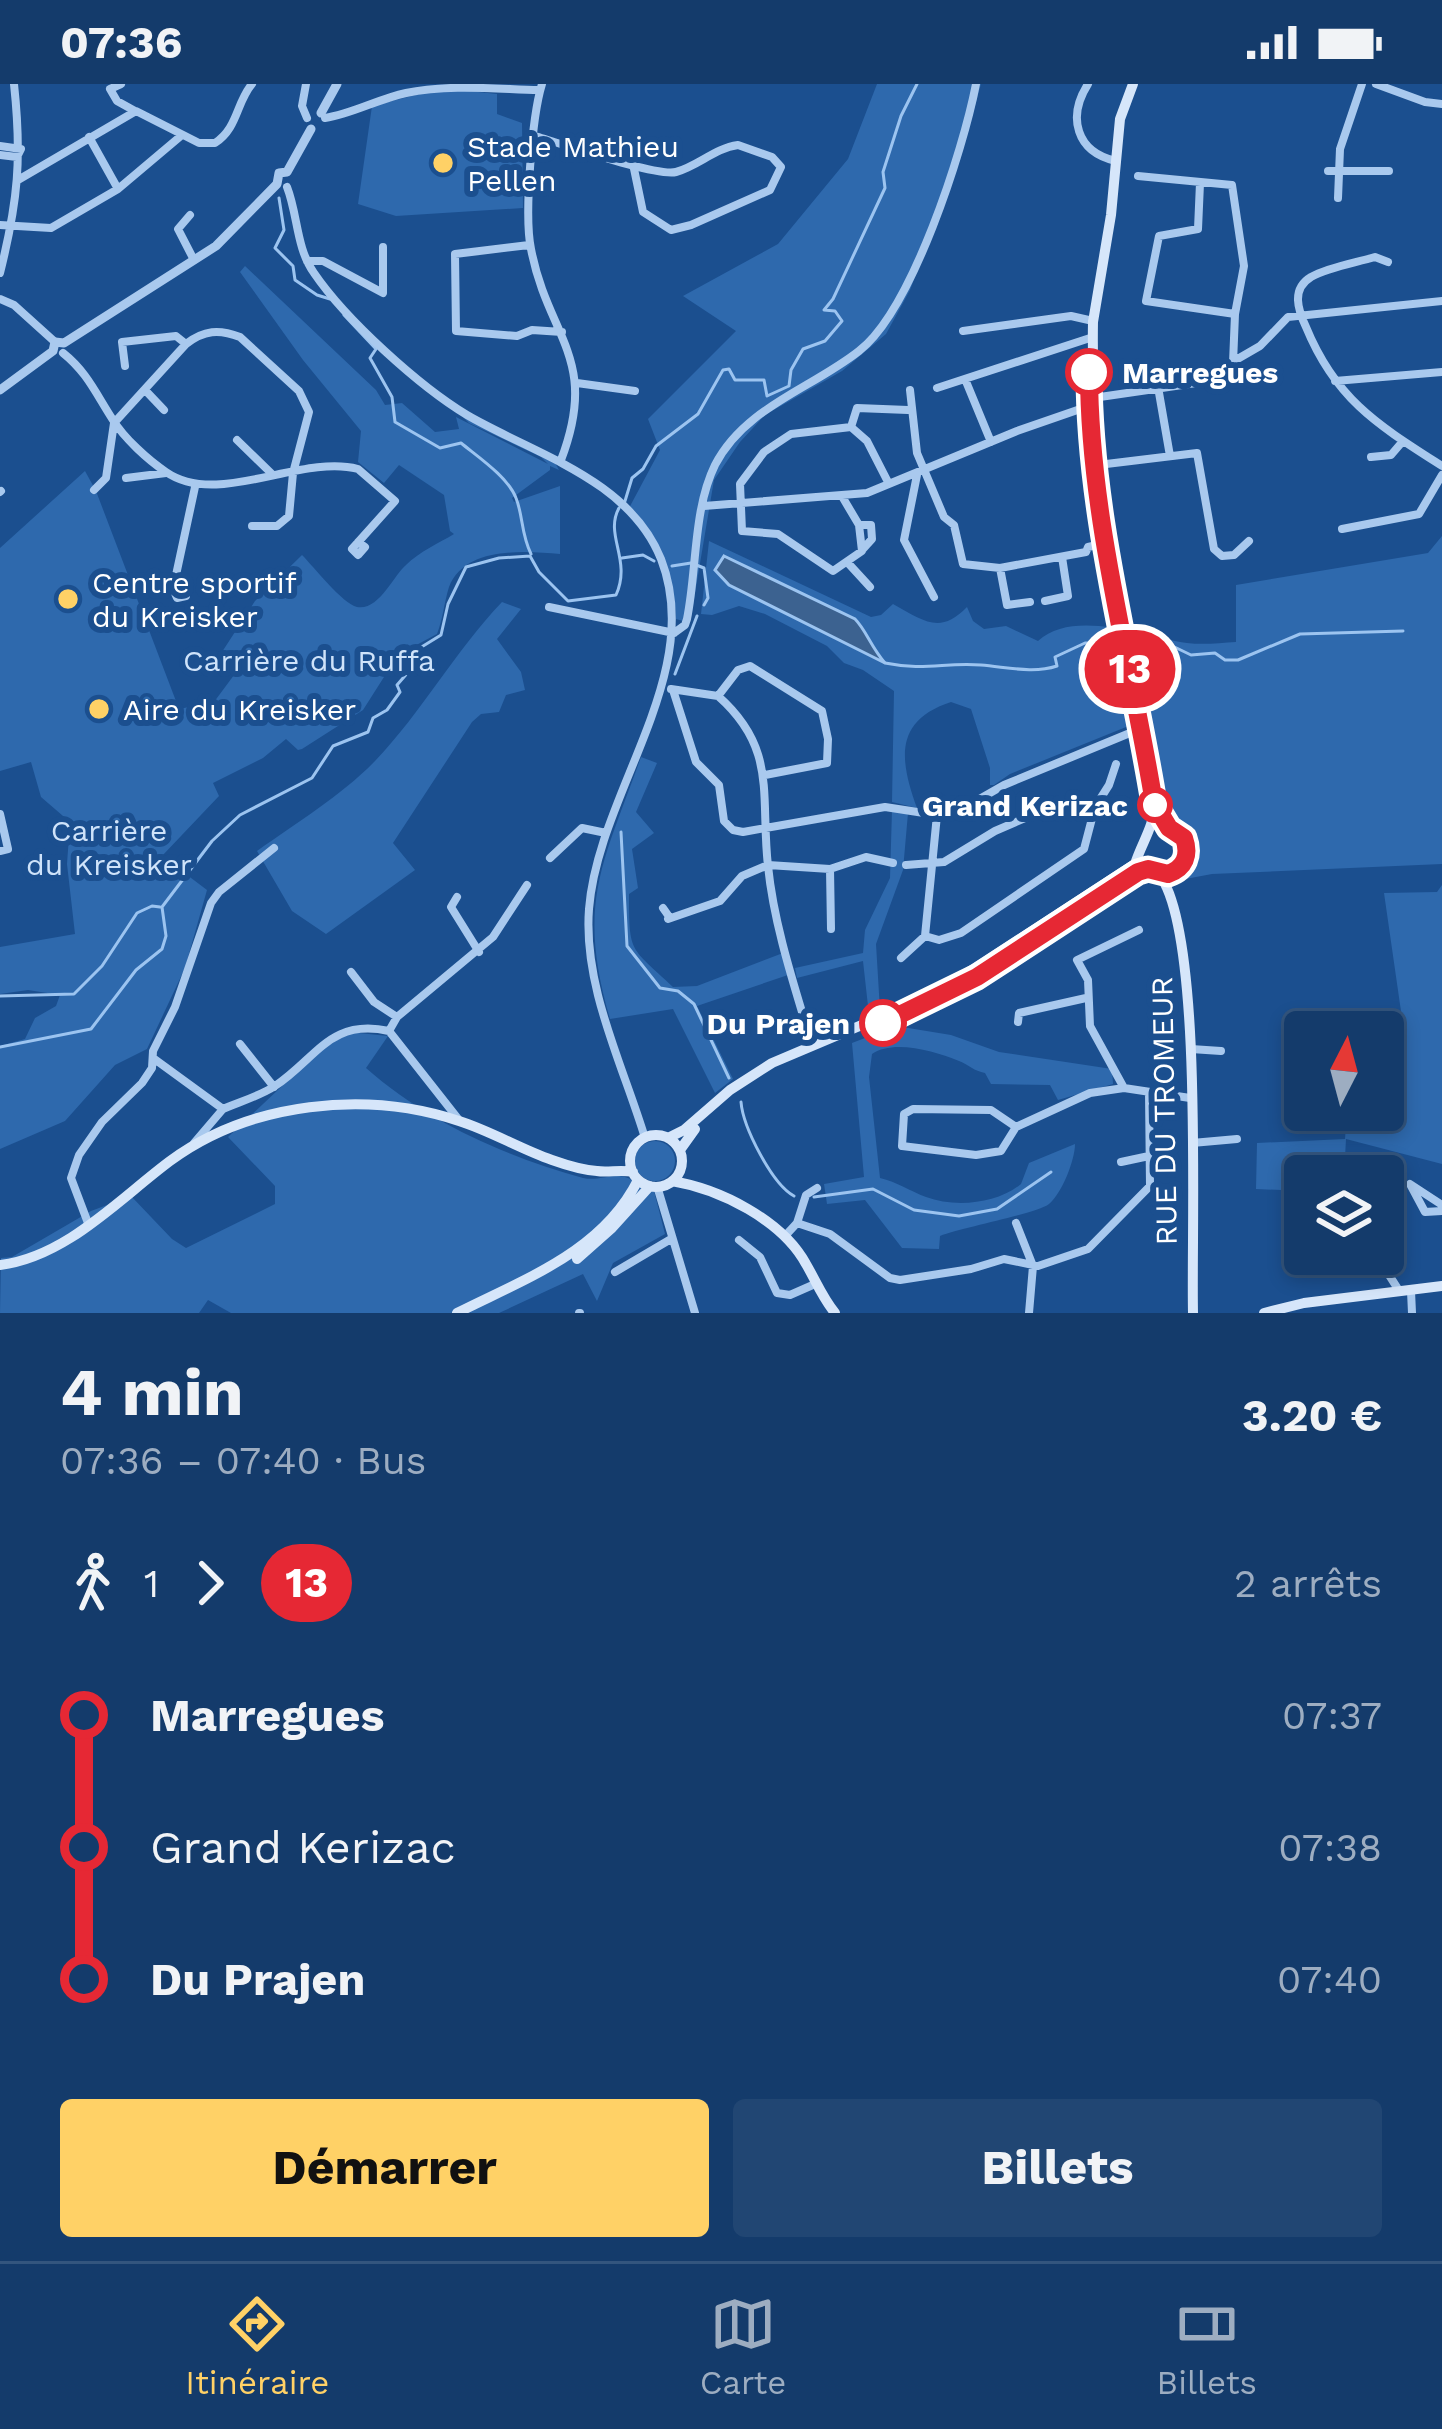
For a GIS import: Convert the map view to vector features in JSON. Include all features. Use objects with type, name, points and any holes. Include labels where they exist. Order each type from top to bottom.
[{"type":"main road","points":[[607,1172],[630,1159],[645,1138],[668,1138],[684,1130],[745,1079],[963,978],[1135,864],[1151,831],[1154,803],[1106,543],[1091,402],[1090,338],[1112,215],[1120,119],[1130,85]]},
{"type":"main road","points":[[1091,402],[1094,321]]},
{"type":"main road","points":[[692,1185],[681,1167],[680,1150],[686,1138],[750,1083],[953,991],[1138,872],[1175,872],[1187,857],[1184,838],[1169,828],[1154,803]]},
{"type":"main road","points":[[1151,831],[1169,828]]},
{"type":"main road","points":[[1140,850],[1154,872]]},
{"type":"main road","name":"RUE DU TROMEUR","points":[[1154,872],[1175,909]]},
{"type":"main road","name":"RUE DU TROMEUR","points":[[1175,872],[1175,909],[1187,983],[1192,1313]]},
{"type":"main road","points":[[0,1265],[50,1250],[189,1149],[235,1126],[322,1106],[388,1107],[460,1121],[553,1160],[645,1181],[692,1185],[750,1211],[785,1236],[835,1313]]},
{"type":"main road","points":[[668,1138],[680,1150]]},
{"type":"main road","points":[[630,1159],[645,1181]]},
{"type":"main road","points":[[672,1181],[681,1167]]},
{"type":"main road","points":[[457,1313],[574,1252],[645,1181]]},
{"type":"main road","points":[[473,1313],[567,1266],[592,1248],[645,1181]]},
{"type":"main road","points":[[1264,1313],[1442,1286]]},
{"type":"street","points":[[0,273],[12,226],[21,149],[14,84]]},
{"type":"street","points":[[121,84],[110,89],[117,101],[208,145],[221,139],[235,122],[252,84]]},
{"type":"street","points":[[306,84],[302,106],[309,123],[287,172],[277,176],[307,261],[325,287],[421,383],[470,416],[561,460],[613,499],[659,554],[674,633],[661,685],[592,884],[589,952],[645,1138]]},
{"type":"street","points":[[309,123],[322,128],[337,84]]},
{"type":"street","points":[[548,608],[674,633],[685,626],[714,468],[747,425],[862,349],[892,314],[956,162],[976,84]]},
{"type":"street","points":[[1088,84],[1078,108],[1078,137],[1084,146],[1116,161]]},
{"type":"street","points":[[1338,198],[1334,171],[1362,84]]},
{"type":"street","points":[[1376,84],[1442,104]]},
{"type":"street","points":[[323,116],[431,90],[541,87],[529,245],[577,383],[573,424],[561,460]]},
{"type":"street","points":[[331,96],[337,108],[350,110]]},
{"type":"street","points":[[18,180],[136,112]]},
{"type":"street","points":[[0,224],[52,228],[118,189],[182,135]]},
{"type":"street","points":[[88,136],[118,189]]},
{"type":"street","points":[[535,136],[676,172],[738,145],[772,157],[781,167],[770,190],[671,230],[643,212],[633,164]]},
{"type":"street","points":[[0,150],[17,157],[21,149]]},
{"type":"street","points":[[1334,171],[1388,171]]},
{"type":"street","points":[[1138,176],[1230,184],[1234,189],[1244,266],[1235,314],[1233,365]]},
{"type":"street","points":[[1200,183],[1198,230],[1159,236],[1146,301],[1235,314]]},
{"type":"street","points":[[0,389],[231,235],[282,185]]},
{"type":"street","points":[[190,214],[178,229],[194,260]]},
{"type":"street","points":[[529,245],[455,254],[456,331],[517,336],[532,330],[562,332]]},
{"type":"street","points":[[1372,245],[1375,257]]},
{"type":"street","points":[[307,261],[323,261],[383,293],[383,247]]},
{"type":"street","points":[[1310,277],[1375,257],[1388,262]]},
{"type":"street","points":[[1316,267],[1298,297],[1299,314],[1333,381],[1369,420],[1442,471],[1419,514],[1342,529]]},
{"type":"street","points":[[0,299],[23,313],[90,379],[114,423],[167,473],[195,487],[358,469],[395,501],[358,542]]},
{"type":"street","points":[[704,506],[867,494],[1091,402],[1196,383],[1233,365],[1260,346],[1277,323],[1299,314],[1442,302]]},
{"type":"street","points":[[963,331],[1071,316],[1094,321]]},
{"type":"street","points":[[94,490],[106,478],[114,423],[186,344],[212,331],[240,337],[299,391],[309,412],[293,473],[290,516],[277,526],[252,526]]},
{"type":"street","points":[[125,366],[122,342],[176,336],[186,344]]},
{"type":"street","points":[[937,388],[1090,338]]},
{"type":"street","points":[[1333,381],[1442,372]]},
{"type":"street","points":[[965,379],[991,442]]},
{"type":"street","points":[[577,383],[635,392]]},
{"type":"street","points":[[1159,387],[1170,456]]},
{"type":"street","points":[[145,390],[164,410]]},
{"type":"street","points":[[910,390],[921,472],[944,517],[954,526],[963,564],[1000,568],[1106,543]]},
{"type":"street","points":[[889,484],[867,442],[851,427],[852,406],[908,410]]},
{"type":"street","points":[[843,497],[859,525],[862,551],[833,571],[778,534],[742,531],[740,484],[764,452],[791,434],[851,427]]},
{"type":"street","points":[[236,440],[273,475]]},
{"type":"street","points":[[1371,457],[1391,455],[1403,441]]},
{"type":"street","points":[[1096,465],[1197,453],[1217,554],[1241,552],[1249,541]]},
{"type":"street","points":[[921,472],[904,540],[934,597]]},
{"type":"street","points":[[126,478],[167,473]]},
{"type":"street","points":[[177,581],[195,487]]},
{"type":"street","points":[[1045,601],[1069,596],[1062,557]]},
{"type":"street","points":[[848,563],[870,587]]},
{"type":"street","points":[[1000,568],[1007,605],[1030,602]]},
{"type":"street","points":[[718,696],[738,670],[750,666],[823,711],[827,763],[765,775]]},
{"type":"street","points":[[661,685],[718,696],[747,725],[765,775],[768,865],[812,1046]]},
{"type":"street","points":[[673,690],[696,762],[718,785],[727,826],[743,832],[885,807],[938,815],[965,809],[1004,785],[1142,728]]},
{"type":"street","points":[[926,936],[939,940],[961,933],[1084,849],[1094,807],[1116,764]]},
{"type":"street","points":[[906,865],[933,866],[1039,812],[1094,807]]},
{"type":"street","points":[[0,814],[9,840],[8,848],[0,851]]},
{"type":"street","points":[[902,958],[926,936],[938,815]]},
{"type":"street","points":[[550,858],[582,828],[606,833]]},
{"type":"street","points":[[88,1223],[71,1178],[79,1156],[102,1121],[152,1068],[211,903],[274,848]]},
{"type":"street","points":[[663,908],[669,919],[720,902],[742,876],[768,865],[830,869],[866,857],[893,863]]},
{"type":"street","points":[[830,869],[832,929]]},
{"type":"street","points":[[389,1030],[397,1017],[493,938],[526,885]]},
{"type":"street","points":[[457,897],[451,908],[478,952]]},
{"type":"street","points":[[1124,1088],[1090,1026],[1088,980],[1077,960],[1139,929]]},
{"type":"street","points":[[351,971],[374,1002],[397,1017]]},
{"type":"street","points":[[1018,1022],[1018,1013],[1086,998]]},
{"type":"street","points":[[189,1149],[223,1109],[274,1087],[345,1030],[361,1027],[389,1030],[460,1121]]},
{"type":"street","points":[[239,1044],[274,1087]]},
{"type":"street","points":[[1189,1049],[1220,1051]]},
{"type":"street","points":[[153,1058],[223,1109]]},
{"type":"street","points":[[1016,1127],[991,1110],[913,1109],[904,1114],[902,1147],[976,1155],[1001,1151],[1016,1127],[1076,1097],[1124,1088],[1190,1098]]},
{"type":"street","points":[[797,1223],[830,1234],[890,1278],[910,1279],[1013,1258],[1033,1266],[1096,1244],[1109,1224],[1150,1186],[1149,1092]]},
{"type":"street","points":[[1190,1143],[1237,1139]]},
{"type":"street","points":[[1121,1162],[1149,1156]]},
{"type":"street","points":[[645,1181],[695,1313]]},
{"type":"street","points":[[785,1236],[797,1223],[806,1195],[817,1188]]},
{"type":"street","points":[[1016,1222],[1033,1266],[1029,1313]]},
{"type":"street","points":[[615,1272],[670,1239]]},
{"type":"street","points":[[739,1240],[760,1257],[777,1292],[790,1294],[815,1284]]},
{"type":"street","points":[[1388,1275],[1404,1289],[1412,1313]]},
{"type":"green space","points":[[877,84],[981,84],[960,160],[910,290],[886,334],[842,371],[765,415],[714,480],[690,623],[676,619],[664,559],[628,510],[660,450],[648,419],[736,331],[683,296],[778,244],[848,159]]},
{"type":"green space","name":"Stade Mathieu Pellen","points":[[460,90],[497,94],[497,114],[522,123],[523,208],[396,216],[358,204],[372,106]]},
{"type":"green space","points":[[245,266],[376,390],[385,405],[402,403],[435,432],[459,429],[456,417],[548,464],[469,423],[459,413],[554,461],[559,470],[550,466],[512,498],[514,502],[560,486],[560,554],[497,554],[468,564],[449,587],[437,634],[407,650],[391,666],[363,710],[302,749],[286,739],[263,758],[213,783],[219,796],[162,856],[207,890],[185,968],[147,1049],[115,1065],[65,1121],[0,1149],[0,1046],[25,1039],[35,1018],[56,1006],[60,995],[28,990],[0,994],[0,947],[75,934],[67,864],[70,822],[41,797],[31,762],[0,771],[0,548],[85,471],[179,709],[214,702],[237,671],[222,652],[255,601],[302,555],[344,599],[365,607],[379,598],[411,560],[454,534],[444,495],[399,465],[384,483],[358,462],[361,431],[240,272]]},
{"type":"green space","points":[[1442,536],[1442,864],[1212,874],[1180,880],[1197,855],[1195,845],[1181,821],[1147,804],[1131,725],[990,785],[990,768],[971,709],[951,702],[932,710],[910,731],[905,759],[917,808],[892,802],[894,691],[844,663],[827,646],[765,614],[739,606],[701,614],[709,541],[871,617],[893,604],[940,623],[967,607],[973,621],[984,629],[1006,626],[1038,641],[1053,631],[1090,626],[1187,643],[1236,642],[1236,585],[1428,553]]},
{"type":"green space","points":[[502,602],[521,609],[497,639],[521,672],[525,690],[506,695],[499,712],[481,714],[472,722],[393,843],[415,870],[326,934],[292,911],[257,851],[375,761]]},
{"type":"green space","points":[[641,757],[657,763],[636,812],[654,833],[632,849],[638,888],[629,894],[635,948],[673,987],[697,986],[783,953],[788,975],[697,1006],[733,1079],[715,1093],[673,1009],[610,1019],[600,979],[595,944],[599,884]]},
{"type":"green space","points":[[892,810],[908,813],[903,870],[876,944],[880,1010],[869,1015],[863,961],[797,978],[795,968],[863,953],[865,930],[890,878]]},
{"type":"green space","points":[[1442,885],[1442,1164],[1346,1139],[1345,1155],[1284,1155],[1284,1190],[1256,1189],[1257,1143],[1345,1139],[1346,1131],[1404,1131],[1404,1011],[1384,893],[1437,892]]},
{"type":"green space","points":[[896,1026],[951,1035],[999,1052],[1112,1069],[1113,1084],[1058,1100],[1050,1085],[991,1084],[985,1073],[926,1050],[891,1047],[872,1054],[869,1077],[880,1178],[937,1200],[975,1202],[1011,1191],[1021,1184],[1029,1163],[1075,1144],[1067,1176],[1049,1204],[940,1236],[939,1249],[902,1248],[865,1200],[827,1204],[824,1184],[864,1177],[852,1043]]},
{"type":"green space","points":[[349,1032],[388,1036],[366,1068],[441,1121],[525,1159],[583,1178],[624,1177],[654,1191],[665,1234],[613,1263],[597,1301],[583,1274],[499,1313],[231,1313],[208,1300],[199,1313],[0,1313],[1,1258],[12,1257],[91,1211],[131,1196],[186,1248],[275,1204],[275,1186],[228,1137],[316,1054]]},
{"type":"green space","points":[[655,1141],[669,1147],[675,1161],[669,1175],[655,1181],[641,1175],[635,1161],[641,1147]]},
{"type":"shaded area","points":[[724,556],[855,619],[885,663],[729,585],[715,570]]},
{"type":"waterway","points":[[625,501],[632,478],[656,446],[698,414],[723,370],[729,369],[735,380],[764,380],[767,396],[789,386],[791,370],[803,349],[825,341],[842,321],[835,311],[824,310],[885,188],[883,172],[917,84]]},
{"type":"waterway","points":[[279,198],[284,230],[275,248],[293,266],[295,280],[330,299]]},
{"type":"waterway","points":[[344,315],[376,349],[370,358],[392,397],[395,422],[440,448],[461,443],[500,475],[516,498],[531,554]]},
{"type":"waterway","points":[[0,1047],[91,1029],[136,970],[162,949],[166,936],[162,907],[212,841],[240,815],[312,778],[333,746],[368,732],[373,718],[387,710],[400,692],[397,685],[410,670],[402,659],[441,635],[448,604],[466,567],[530,556],[568,601],[616,595],[621,570],[614,528],[619,508]]},
{"type":"waterway","points":[[622,558],[643,555],[654,561]]},
{"type":"waterway","points":[[672,566],[691,563],[704,568],[708,598],[704,605]]},
{"type":"waterway","points":[[675,674],[697,616]]},
{"type":"waterway","points":[[1136,644],[1160,640],[1191,655],[1215,653],[1225,660],[1238,660],[1300,634],[1403,631]]},
{"type":"waterway","points":[[885,663],[1039,670],[1057,666],[1055,657],[1085,643],[1116,643]]},
{"type":"waterway","points":[[621,832],[627,946],[660,988],[678,991],[694,1004],[729,1078]]},
{"type":"waterway","points":[[0,996],[74,994],[102,966],[137,913],[160,907]]},
{"type":"waterway","points":[[741,1102],[760,1154],[794,1196]]},
{"type":"waterway","points":[[814,1197],[873,1189],[914,1210],[959,1216],[997,1209],[1051,1172]]},
{"type":"bus line","name":"13","points":[[883,1023],[977,977],[1138,872],[1175,872],[1187,857],[1184,838],[1169,828],[1154,803],[1106,543],[1092,441],[1089,372]]},
{"type":"place","name":"Stade Mathieu Pellen","points":[[443,163]]},
{"type":"place","name":"Marregues","points":[[1089,372]]},
{"type":"place","name":"Centre sportif du Kreisker","points":[[68,599]]},
{"type":"place","name":"Aire du Kreisker","points":[[99,709]]},
{"type":"place","name":"Grand Kerizac","points":[[1155,805]]},
{"type":"place","name":"Du Prajen","points":[[883,1023]]},
{"type":"park label","name":"Carrière du Ruffa","points":[[309,660]]},
{"type":"park label","name":"Carrière du Kreisker","points":[[109,847]]}]
